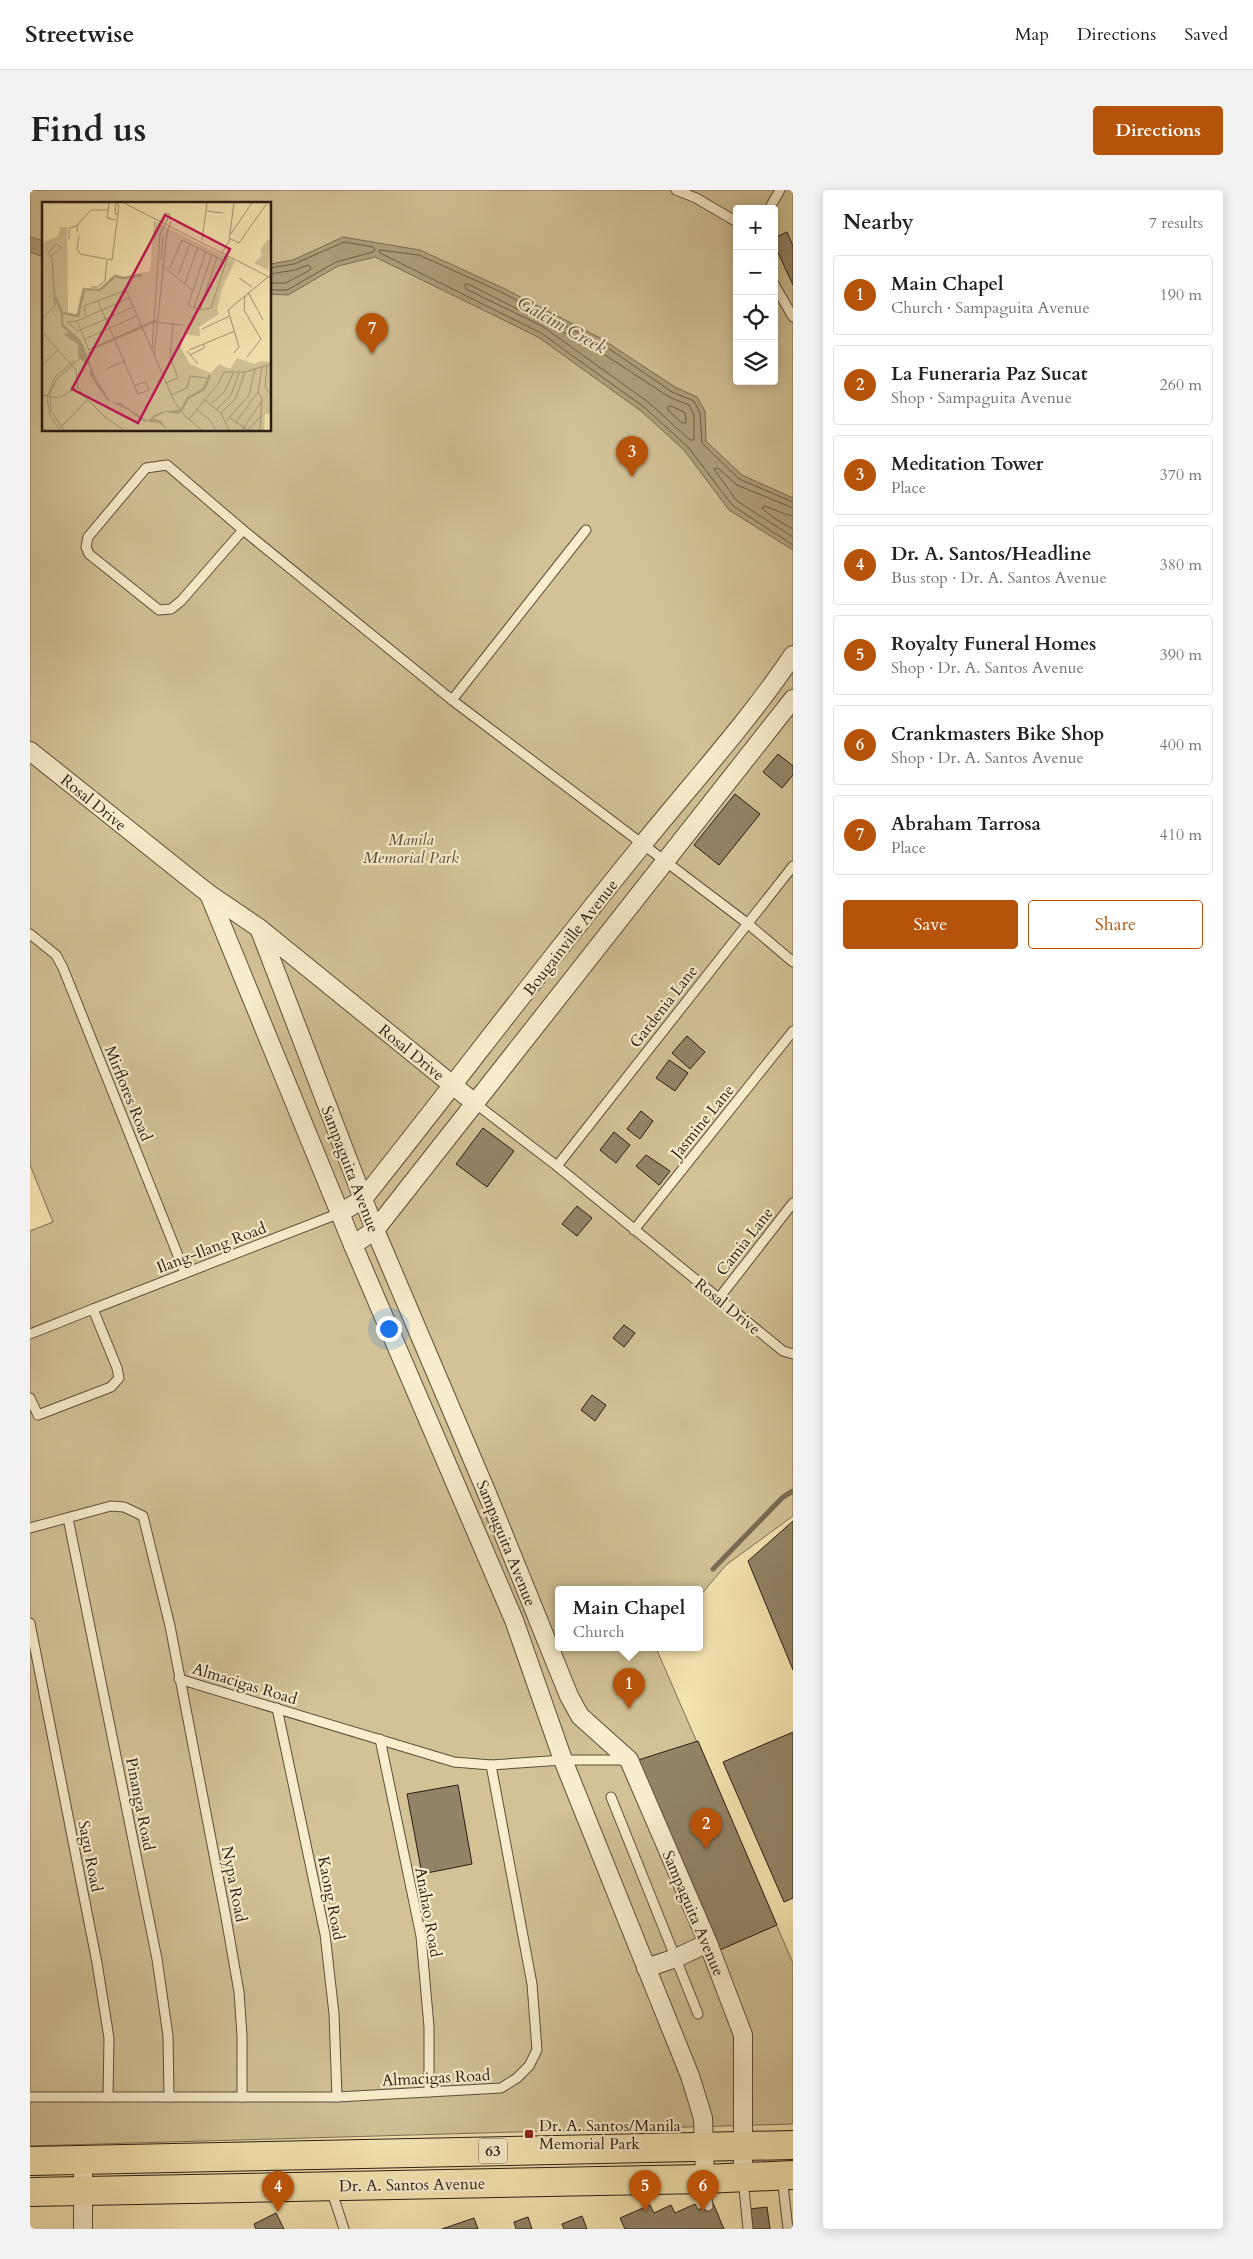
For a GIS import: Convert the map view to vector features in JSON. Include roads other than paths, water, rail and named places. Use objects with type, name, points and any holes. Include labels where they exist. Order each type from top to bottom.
[{"type":"main road","name":"Dr. A. Santos Avenue","points":[[30,2161],[793,2145]]},
{"type":"main road","name":"Dr. A. Santos Avenue","points":[[30,2192],[787,2175]]},
{"type":"street","name":"Bougainville Avenue","points":[[340,1213],[363,1199],[643,843],[751,713],[793,655]]},
{"type":"street","name":"Bougainville Avenue","points":[[353,1245],[375,1230],[793,699]]},
{"type":"street","name":"Rosal Drive","points":[[30,751],[210,894],[259,928],[476,1104]]},
{"type":"street","name":"Sampaguita Avenue","points":[[210,894],[353,1245],[514,1620],[563,1760],[690,2076],[703,2118],[704,2178]]},
{"type":"street","name":"Sampaguita Avenue","points":[[259,928],[375,1230],[520,1574],[569,1696],[580,1716],[629,1760],[708,1943],[743,2035],[743,2176]]},
{"type":"street","points":[[498,1583],[520,1574]]},
{"type":"street","points":[[646,1968],[676,1958],[708,1943]]},
{"type":"street","points":[[83,2160],[83,2229]]},
{"type":"lane","points":[[676,190],[696,198],[733,220]]},
{"type":"lane","points":[[771,205],[780,190]]},
{"type":"lane","points":[[778,291],[793,317]]},
{"type":"lane","points":[[243,530],[181,601],[171,609],[159,610],[89,554],[86,547],[88,537],[146,468],[167,465],[243,530],[452,700],[643,843],[747,923],[793,962]]},
{"type":"lane","points":[[452,700],[586,530]]},
{"type":"lane","name":"Gardenia Lane","points":[[557,1166],[793,866]]},
{"type":"lane","name":"Mirflores Road","points":[[30,934],[56,955],[63,968],[185,1273]]},
{"type":"lane","name":"Jasmine Lane","points":[[634,1230],[793,1031]]},
{"type":"lane","name":"Rosal Drive","points":[[476,1104],[557,1166],[783,1351],[793,1354]]},
{"type":"lane","name":"Camia Lane","points":[[719,1298],[793,1203]]},
{"type":"lane","name":"Ilang-Ilang Road","points":[[30,1334],[340,1213]]},
{"type":"lane","points":[[30,1398],[38,1415],[110,1387],[119,1378],[117,1368],[93,1308]]},
{"type":"lane","name":"Almacigas Road","points":[[30,1528],[112,1506],[124,1507],[143,1516],[170,1626],[179,1679],[454,1762],[491,1765],[563,1760],[629,1760]]},
{"type":"lane","name":"Pinanga Road","points":[[68,1518],[157,1959],[168,2036],[170,2097]]},
{"type":"lane","name":"Sagu Road","points":[[30,1623],[97,1963],[109,2038],[108,2098]]},
{"type":"lane","name":"Nypa Road","points":[[179,1679],[239,1992],[242,2036],[242,2097]]},
{"type":"lane","name":"Kaong Road","points":[[277,1708],[325,1934],[334,2014],[337,2097]]},
{"type":"lane","name":"Anahao Road","points":[[380,1739],[421,1936],[429,2027],[429,2092]]},
{"type":"lane","name":"Almacigas Road","points":[[30,2097],[337,2097],[501,2088],[517,2078],[529,2066],[537,2050],[532,1984],[491,1765]]},
{"type":"lane","points":[[611,1797],[698,2014]]},
{"type":"lane","points":[[787,2175],[788,2229]]},
{"type":"lane","points":[[743,2176],[748,2229]]},
{"type":"lane","points":[[704,2178],[708,2206]]},
{"type":"lane","points":[[330,2186],[344,2229]]},
{"type":"water","points":[[30,237],[42,240],[42,256],[30,252]]},
{"type":"water","points":[[343,237],[420,250],[503,288],[602,339],[675,387],[697,397],[705,411],[706,441],[742,475],[793,498],[793,550],[729,510],[684,450],[641,411],[538,337],[375,257],[338,266],[288,295],[271,294],[271,264],[293,260]]},
{"type":"waterway","name":"Galcim Creek","points":[[713,1569],[783,1497],[793,1491]]},
{"type":"place","name":"Abraham Tarrosa","points":[[372,354]]},
{"type":"place","name":"Meditation Tower","points":[[632,477]]},
{"type":"place","name":"Main Chapel","points":[[629,1709]]},
{"type":"place","name":"La Funeraria Paz Sucat","points":[[706,1849]]},
{"type":"place","name":"Dr. A. Santos/Manila Memorial Park","points":[[529,2134]]},
{"type":"place","name":"Royalty Funeral Homes","points":[[645,2211]]},
{"type":"place","name":"Crankmasters Bike Shop","points":[[703,2211]]},
{"type":"place","name":"Dr. A. Santos/Headline","points":[[278,2212]]},
{"type":"park label","name":"Manila Memorial Park","points":[[411,848]]}]
